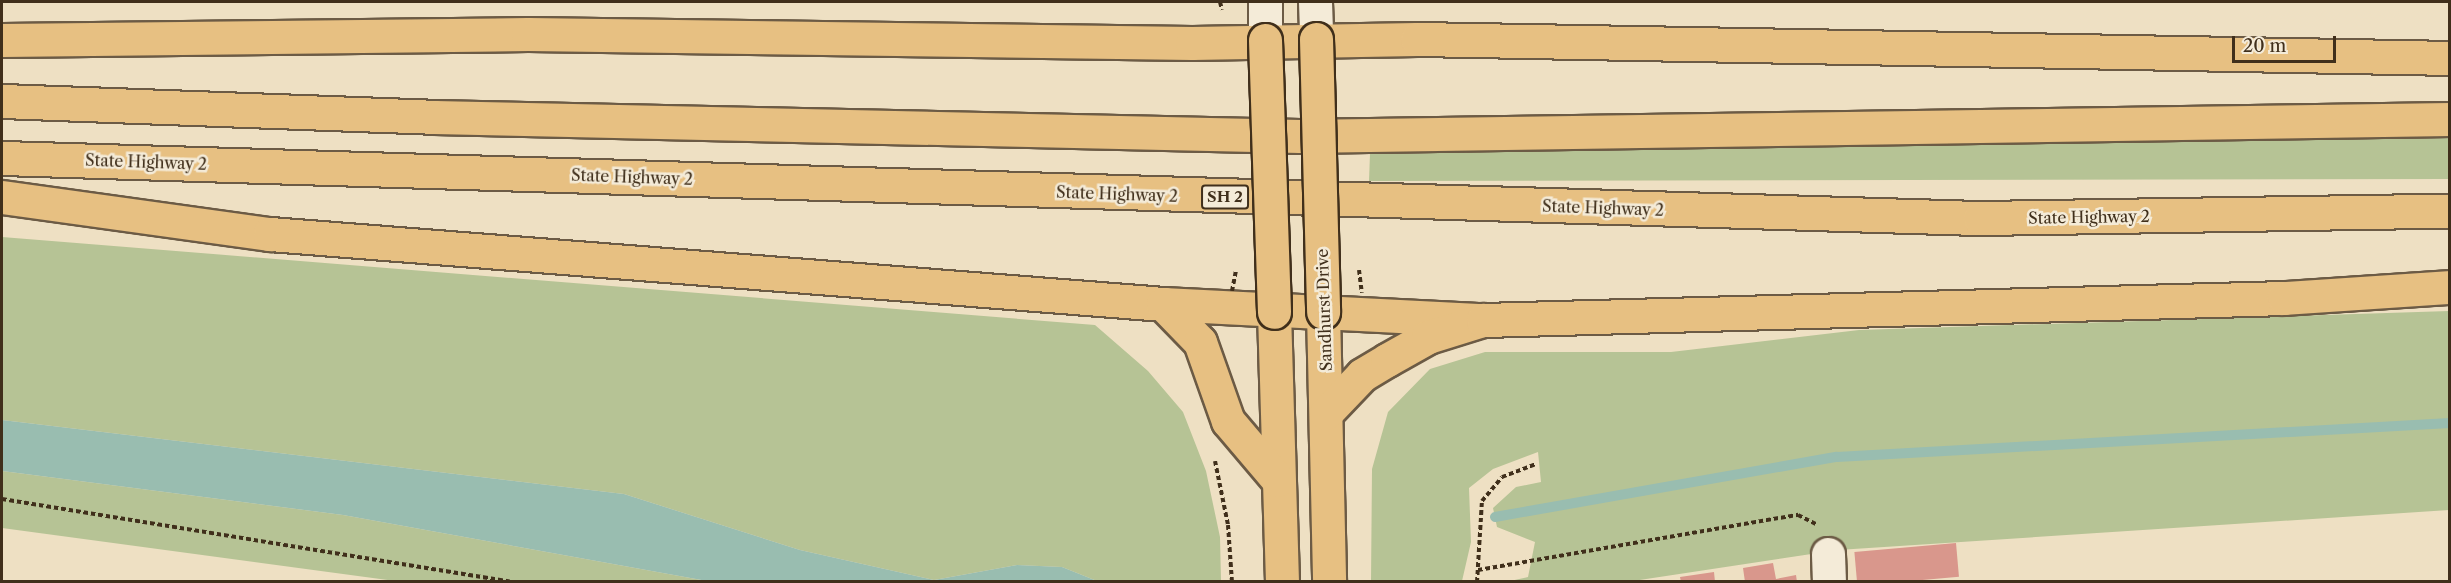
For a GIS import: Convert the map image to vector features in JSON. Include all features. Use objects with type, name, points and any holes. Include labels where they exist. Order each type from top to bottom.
[{"type":"main road","points":[[2,40],[528,34],[1316,39],[2140,49],[2450,58]]},
{"type":"main road","name":"Sandhurst Drive","points":[[1316,39],[1329,582]]},
{"type":"main road","points":[[1265,40],[1282,582]]},
{"type":"main road","points":[[2,101],[434,117],[1300,136],[2450,118]]},
{"type":"main road","name":"State Highway 2","points":[[2,158],[1980,218],[2450,211]]},
{"type":"main road","points":[[2,197],[270,234],[1274,312],[1323,312],[1483,321],[2284,298],[2450,287]]},
{"type":"main road","points":[[1163,304],[1200,342],[1228,421],[1278,480]]},
{"type":"main road","points":[[1326,413],[1362,375],[1387,360],[1428,337],[1483,321]]},
{"type":"street","points":[[1265,2],[1265,40]]},
{"type":"street","points":[[1315,2],[1316,39]]},
{"type":"path","points":[[1213,452],[1228,525],[1232,582]]},
{"type":"path","points":[[1476,582],[1482,501],[1502,477],[1536,464]]},
{"type":"path","points":[[2,499],[512,582]]},
{"type":"path","points":[[1478,570],[1798,515],[1819,525],[1828,568]]},
{"type":"green space","points":[[2450,136],[2449,179],[1369,181],[1370,154]]},
{"type":"green space","points":[[2,237],[1095,325],[1148,371],[1183,412],[1206,471],[1220,537],[1221,581],[1097,581],[1062,567],[1017,565],[934,580],[800,550],[624,494],[2,420]]},
{"type":"green space","points":[[2449,311],[2449,510],[1838,550],[1633,581],[1510,581],[1528,577],[1535,542],[1497,527],[1493,508],[1516,487],[1541,482],[1538,452],[1493,469],[1469,488],[1471,542],[1462,581],[1371,582],[1372,469],[1388,412],[1430,369],[1485,352],[1671,352],[1859,330]]},
{"type":"green space","points":[[2,471],[343,515],[707,581],[395,581],[2,528]]},
{"type":"water","points":[[2,420],[624,494],[800,550],[934,580],[1017,565],[1062,567],[1097,581],[707,581],[343,515],[2,471]]},
{"type":"building","points":[[1956,543],[1959,577],[1900,582],[1857,582],[1854,552]]},
{"type":"building","points":[[1773,563],[1776,579],[1796,575],[1797,582],[1745,582],[1743,568]]},
{"type":"building","points":[[1714,572],[1715,582],[1681,582],[1680,577]]},
{"type":"waterway","points":[[1495,517],[1837,457],[2450,423]]}]
